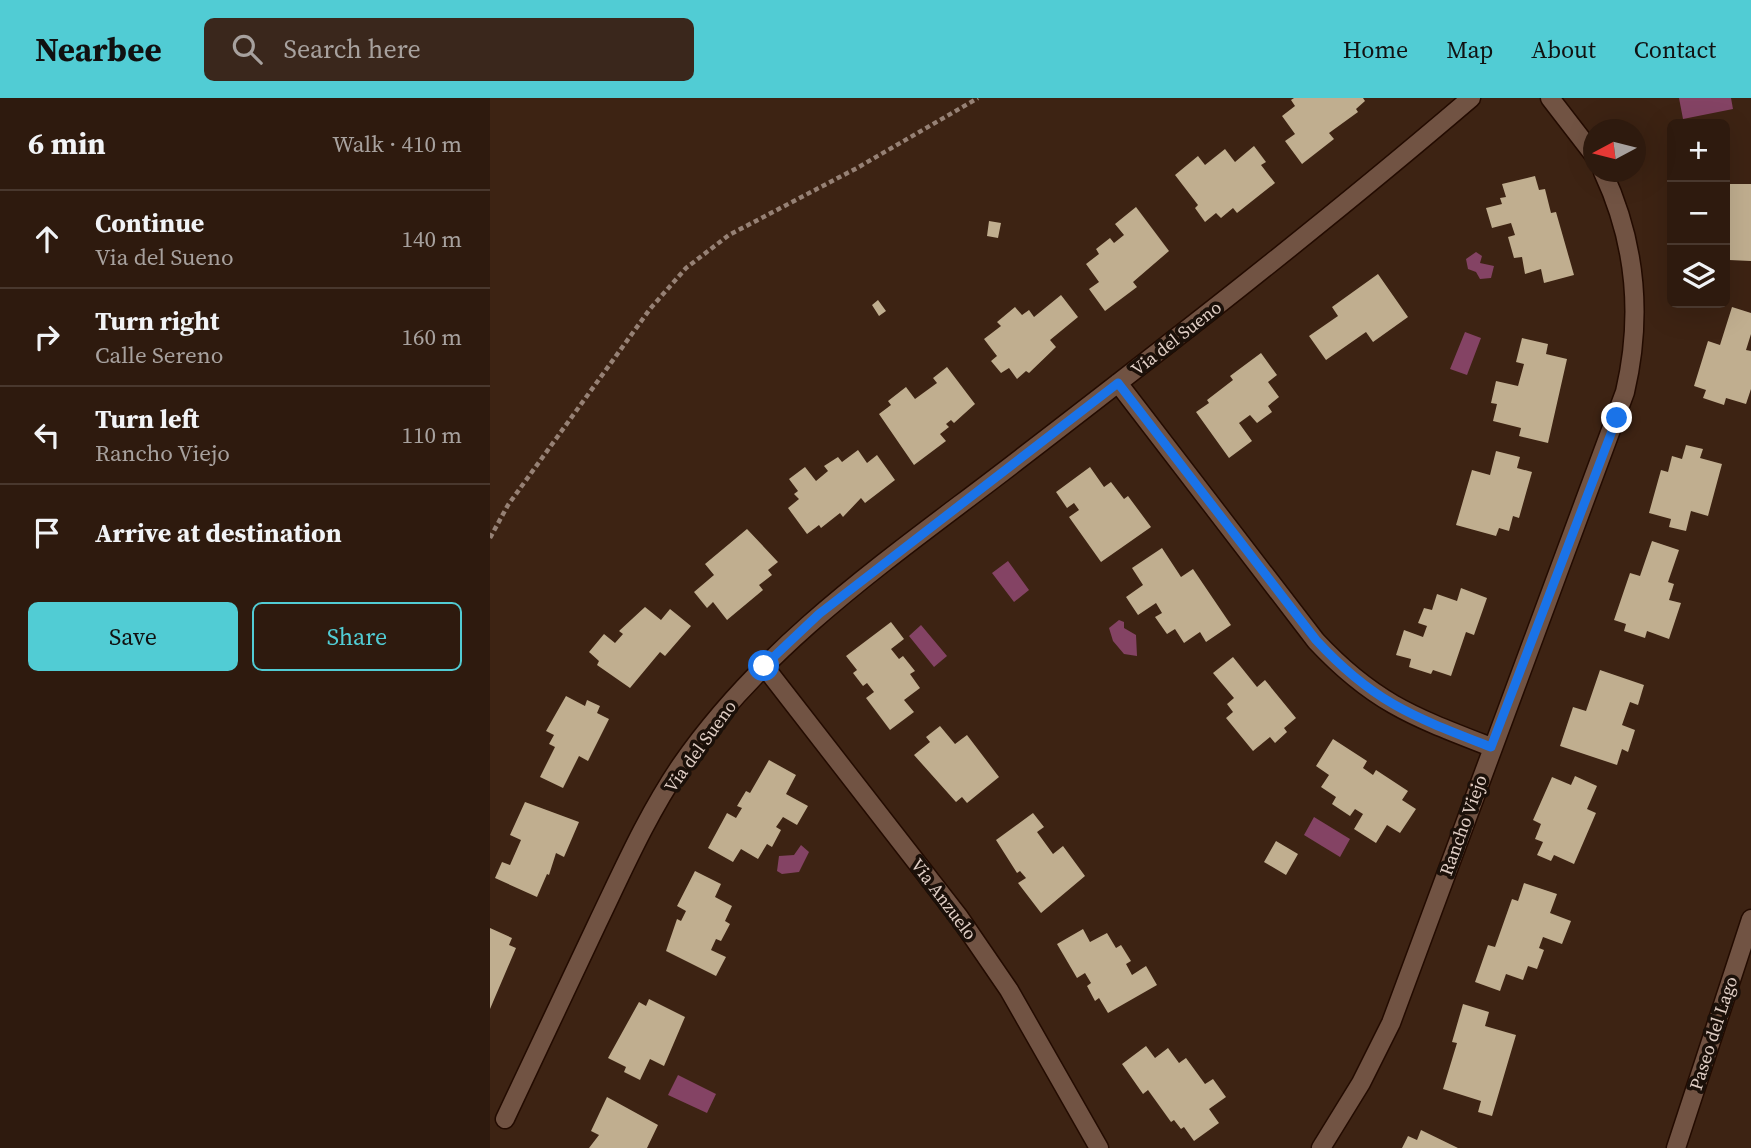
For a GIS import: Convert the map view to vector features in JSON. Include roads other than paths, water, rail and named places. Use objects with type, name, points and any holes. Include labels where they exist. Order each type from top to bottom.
[{"type":"street","name":"Via del Sueno","points":[[505,1119],[649,818],[682,765],[731,701],[764,666],[819,614],[1118,383],[1385,171],[1471,98]]},
{"type":"street","points":[[1550,98],[1583,141]]},
{"type":"street","name":"Rancho Viejo","points":[[1321,1148],[1361,1083],[1391,1023],[1491,747],[1617,418],[1631,366],[1636,313],[1633,266],[1624,226],[1607,182]]},
{"type":"street","points":[[1118,383],[1316,640],[1346,673],[1401,710],[1491,747]]},
{"type":"street","name":"Via Anzuelo","points":[[764,666],[959,917],[1009,990],[1099,1148]]},
{"type":"street","name":"Paseo del Lago","points":[[1676,1148],[1751,919]]}]
